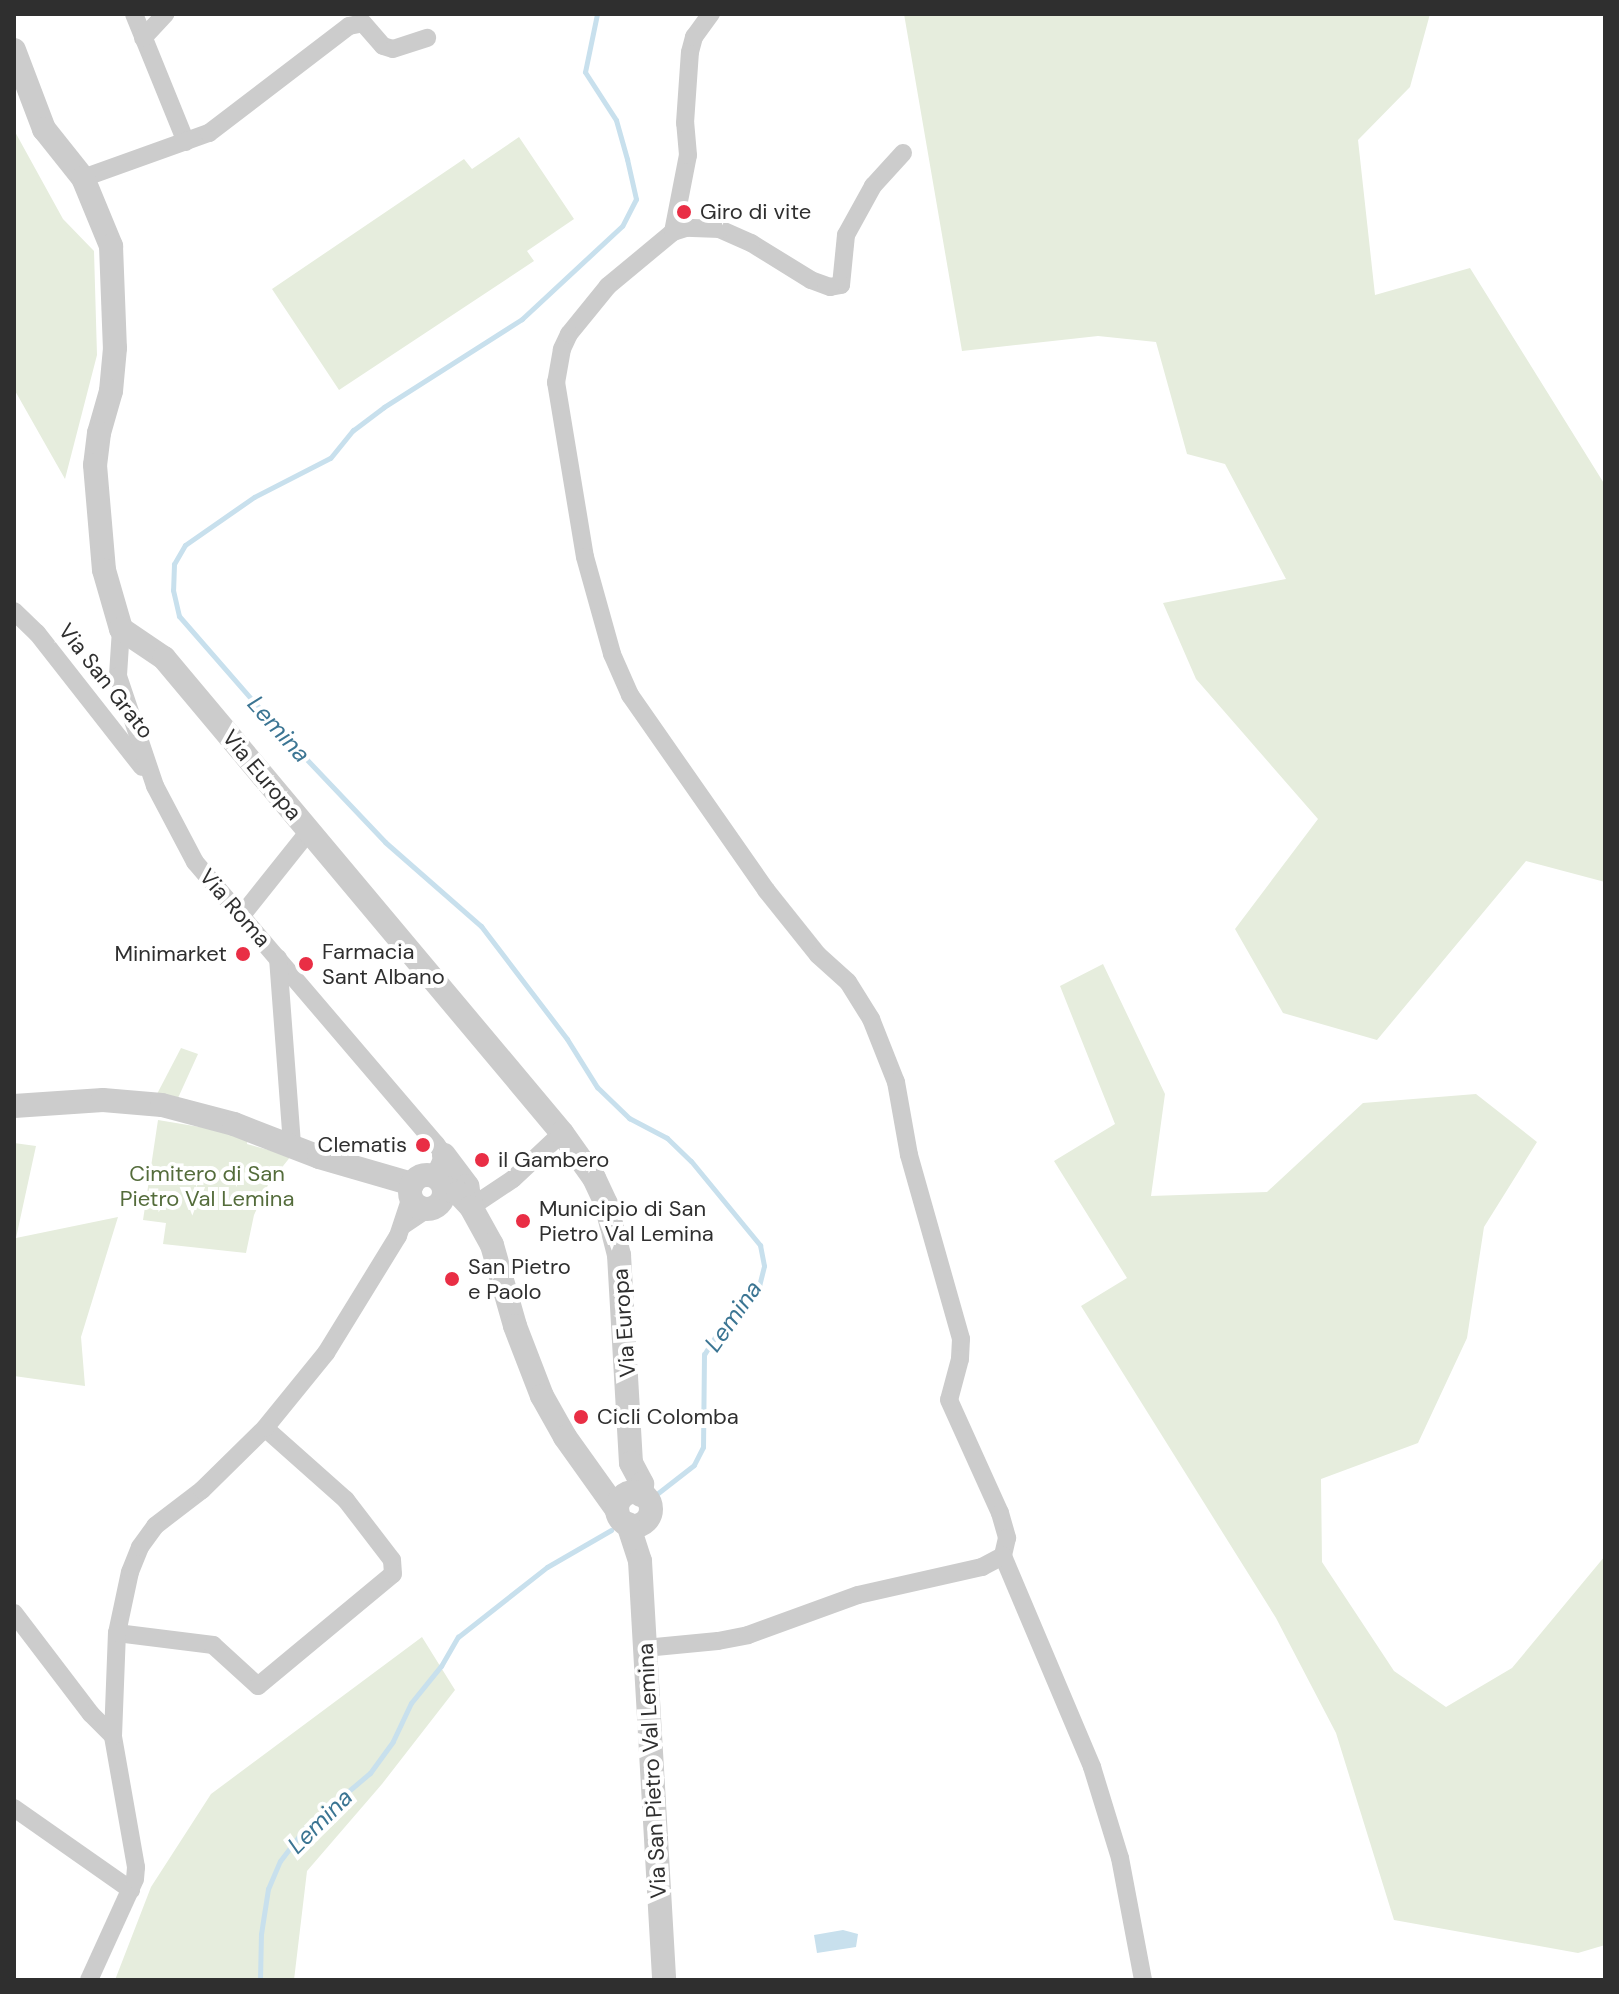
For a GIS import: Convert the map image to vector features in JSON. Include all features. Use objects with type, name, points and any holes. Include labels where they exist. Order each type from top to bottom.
[{"type":"street","points":[[134,14],[186,142]]},
{"type":"street","points":[[143,38],[165,14]]},
{"type":"street","points":[[673,232],[688,155],[685,123],[690,52],[694,37],[711,14]]},
{"type":"street","points":[[83,178],[186,142],[233,117],[349,26],[363,23],[383,46],[393,49],[427,38]]},
{"type":"street","points":[[14,50],[44,129],[83,178],[111,246],[115,348],[111,391],[99,433],[95,465],[104,570],[121,629]]},
{"type":"street","points":[[903,153],[873,186],[846,235],[841,285],[830,287],[811,280],[751,243],[720,229],[686,228],[673,232],[608,286],[569,334],[562,349],[556,382],[585,557],[612,654],[630,695],[744,861],[818,955],[848,982],[871,1019],[896,1082],[909,1155],[961,1339],[960,1359],[949,1400],[1000,1513],[1007,1538],[1003,1556],[1092,1767],[1120,1858],[1143,1980]]},
{"type":"street","name":"Via San Grato","points":[[14,611],[73,676],[155,786]]},
{"type":"street","name":"Via Roma","points":[[121,629],[118,676],[155,786],[195,862],[278,958],[430,1183]]},
{"type":"street","name":"Via Europa","points":[[121,629],[164,658],[562,1133],[594,1178],[614,1231],[627,1350],[631,1463],[626,1471],[630,1506]]},
{"type":"street","points":[[242,915],[309,831]]},
{"type":"street","points":[[278,958],[292,1146]]},
{"type":"street","points":[[14,1106],[103,1100],[143,1102],[234,1124],[319,1157],[430,1183],[458,1193],[481,1226]]},
{"type":"street","points":[[481,1226],[513,1179],[562,1133]]},
{"type":"street","points":[[430,1183],[467,1186],[542,1396],[565,1437],[599,1485],[630,1506]]},
{"type":"street","points":[[89,1980],[131,1890],[136,1867],[113,1736],[117,1633],[130,1572],[140,1547],[155,1526],[202,1490],[265,1428],[326,1353],[430,1183]]},
{"type":"street","points":[[117,1633],[213,1645],[258,1686],[393,1574],[392,1560],[346,1500],[265,1428]]},
{"type":"street","name":"Via San Pietro Val Lemina","points":[[630,1506],[640,1561],[664,1980]]},
{"type":"street","points":[[645,1648],[748,1635],[858,1595],[982,1567],[1003,1556]]},
{"type":"street","points":[[14,1613],[91,1714],[113,1736]]},
{"type":"street","points":[[14,1808],[131,1890]]},
{"type":"green space","points":[[904,14],[1430,14],[1410,87],[1358,140],[1375,295],[1470,268],[1605,485],[1605,882],[1526,861],[1377,1040],[1283,1013],[1235,929],[1318,819],[1196,679],[1163,603],[1286,579],[1225,464],[1187,454],[1156,342],[1098,336],[962,351]]},
{"type":"green space","points":[[14,130],[63,219],[94,251],[97,355],[65,479],[14,389]]},
{"type":"green space","points":[[519,137],[574,219],[527,251],[534,261],[339,390],[272,289],[464,159],[472,169]]},
{"type":"green space","points":[[1103,964],[1165,1094],[1151,1196],[1267,1192],[1363,1103],[1476,1094],[1537,1142],[1484,1227],[1467,1338],[1418,1443],[1321,1479],[1322,1562],[1394,1671],[1446,1707],[1512,1668],[1605,1556],[1605,1945],[1578,1953],[1394,1920],[1336,1733],[1276,1618],[1081,1306],[1127,1278],[1054,1161],[1115,1124],[1060,986]]},
{"type":"green space","points":[[181,1048],[198,1054],[178,1098],[157,1094]]},
{"type":"green space","name":"Cimitero di San Pietro Val Lemina","points":[[158,1120],[248,1135],[247,1144],[291,1156],[268,1185],[254,1215],[246,1253],[163,1244],[166,1223],[143,1220]]},
{"type":"green space","points":[[14,1143],[36,1146],[16,1238],[118,1217],[81,1337],[85,1386],[14,1376]]},
{"type":"green space","points":[[422,1637],[455,1690],[382,1784],[307,1871],[294,1980],[115,1980],[151,1887],[211,1794]]},
{"type":"water","points":[[843,1930],[858,1934],[856,1947],[817,1953],[814,1935]]},
{"type":"waterway","name":"Lemina","points":[[597,14],[585,72],[616,120],[627,159],[636,199],[622,226],[522,319],[384,407],[353,430],[330,458],[254,497],[185,545],[174,564],[173,590],[179,616],[275,726],[385,842],[481,926],[567,1039],[597,1087],[629,1118],[667,1138],[691,1161],[760,1245],[764,1266],[759,1286],[725,1321],[704,1354],[703,1447],[694,1465],[658,1493]]},
{"type":"waterway","name":"Lemina","points":[[260,1980],[261,1934],[268,1889],[280,1861],[306,1827],[370,1773],[393,1741],[411,1703],[441,1666],[458,1637],[547,1567],[611,1530]]},
{"type":"place","name":"Giro di vite","points":[[684,212]]},
{"type":"place","name":"Minimarket","points":[[243,954]]},
{"type":"place","name":"Farmacia Sant Albano","points":[[306,964]]},
{"type":"place","name":"Clematis","points":[[423,1145]]},
{"type":"place","name":"il Gambero","points":[[482,1160]]},
{"type":"place","name":"Municipio di San Pietro Val Lemina","points":[[523,1221]]},
{"type":"place","name":"San Pietro e Paolo","points":[[452,1279]]},
{"type":"place","name":"Cicli Colomba","points":[[581,1417]]}]
